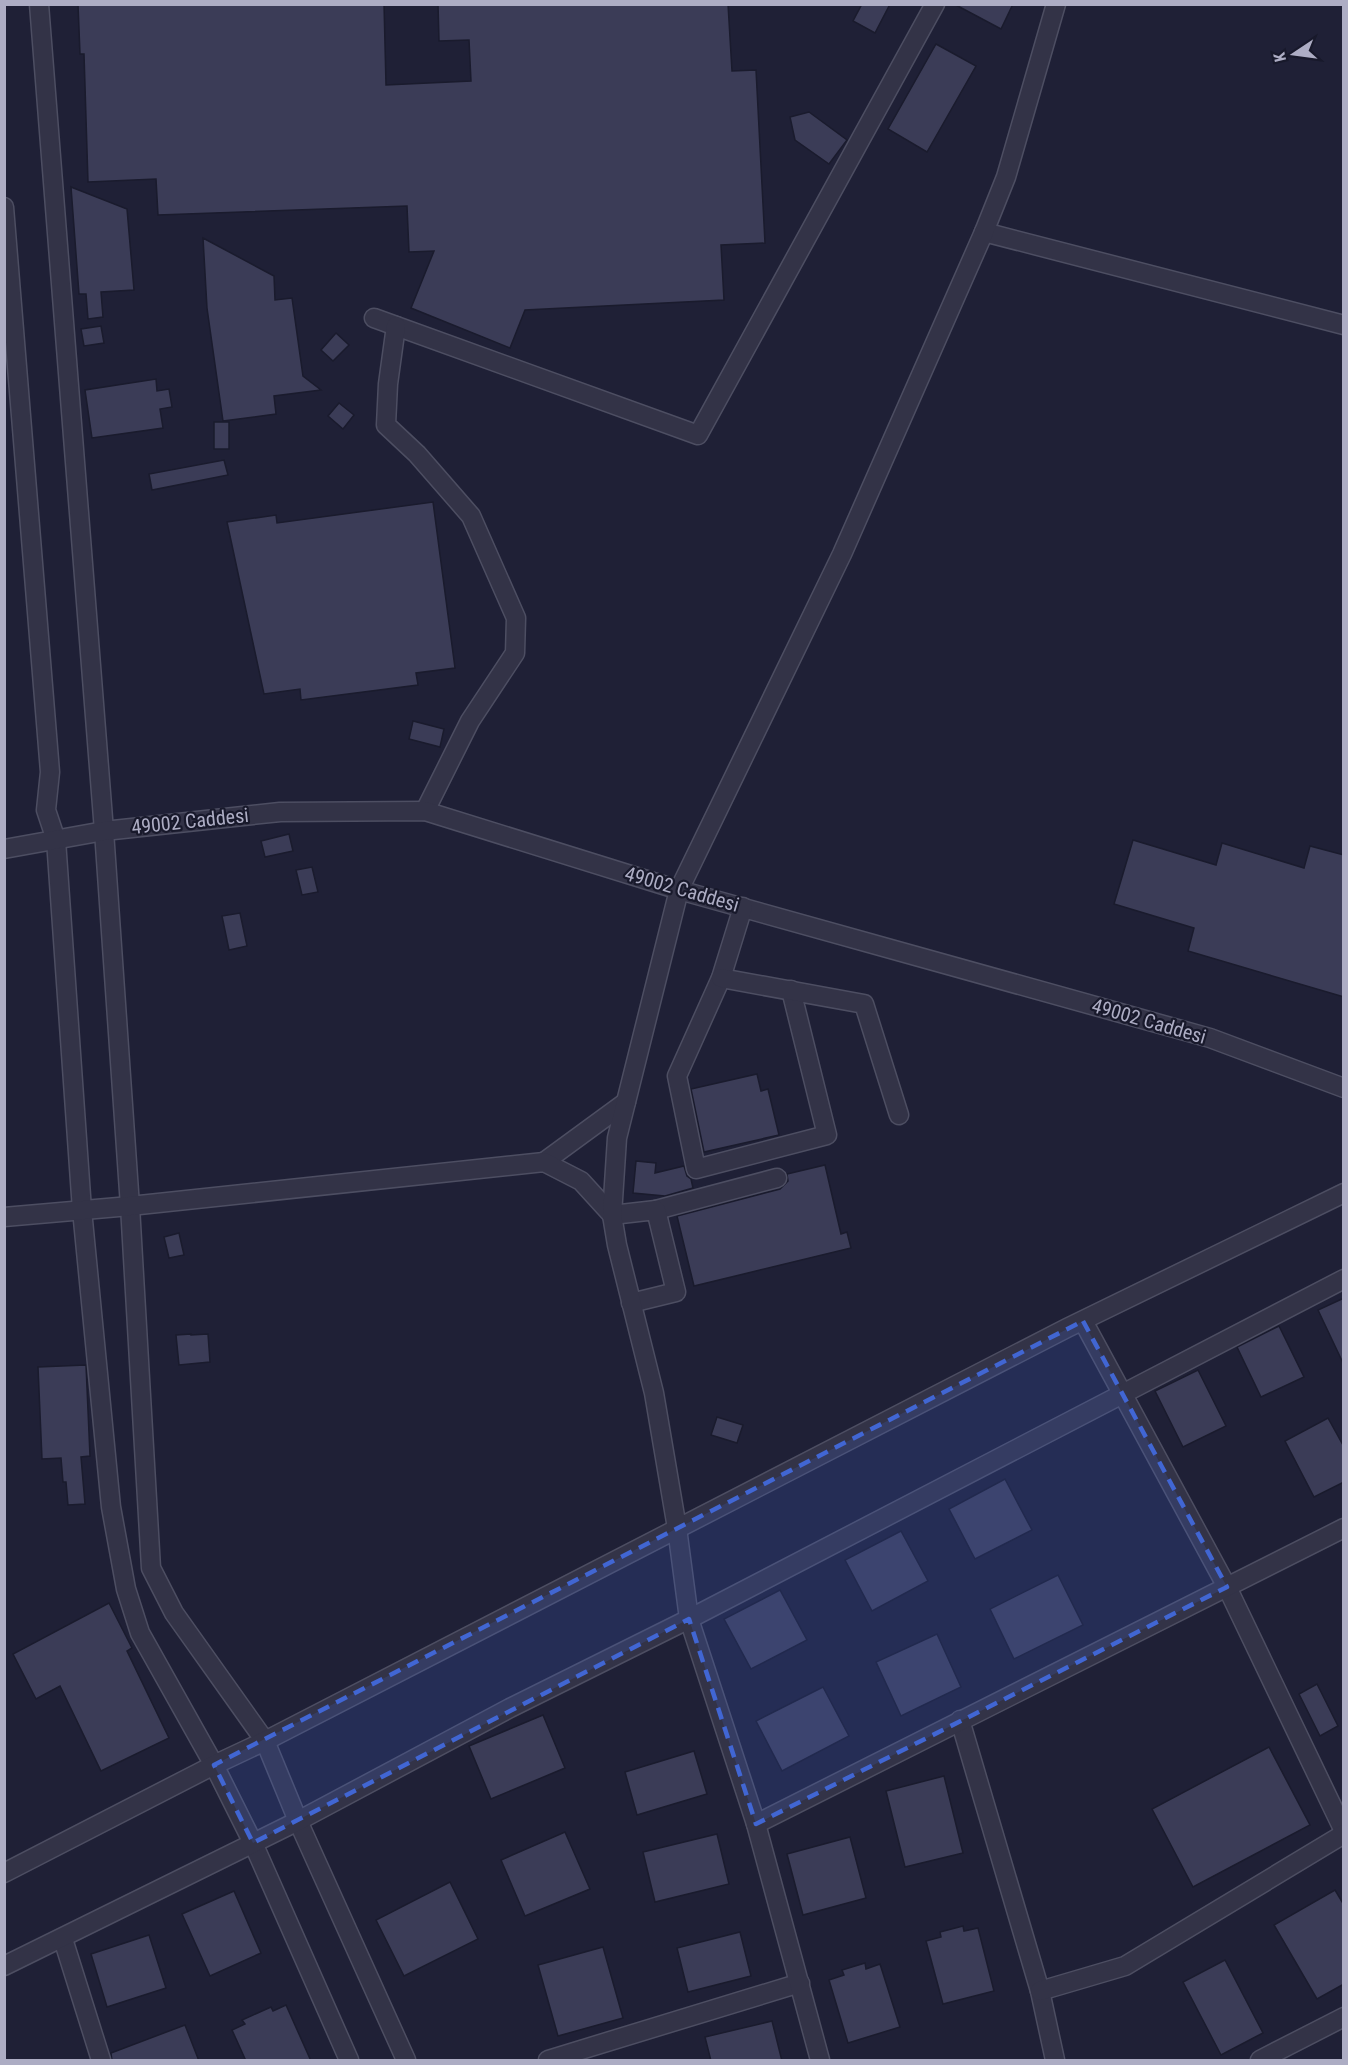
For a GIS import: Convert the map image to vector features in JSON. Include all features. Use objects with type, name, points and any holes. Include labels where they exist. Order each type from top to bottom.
[{"type":"street","points":[[39,4],[104,831],[130,1206],[151,1568],[174,1613],[265,1741],[298,1821],[406,2061]]},
{"type":"street","points":[[374,318],[698,435],[935,4]]},
{"type":"street","points":[[820,2061],[756,1824],[689,1619],[677,1528],[654,1393],[612,1215],[617,1138],[679,890],[842,554],[984,232],[1006,177],[1056,4]]},
{"type":"street","points":[[4,207],[50,772],[46,810],[56,840],[82,1210],[111,1507],[126,1589],[140,1633],[214,1765],[253,1843],[349,2061]]},
{"type":"street","points":[[984,232],[1344,325]]},
{"type":"street","points":[[396,326],[388,384],[386,425],[417,454],[471,516],[516,618],[515,653],[470,721],[425,811]]},
{"type":"street","name":"49002 Caddesi","points":[[4,849],[104,831],[280,812],[425,811],[679,890],[1210,1038],[1344,1088]]},
{"type":"street","points":[[743,907],[721,978],[677,1076],[696,1169],[827,1135],[791,990]]},
{"type":"street","points":[[721,978],[864,1004],[898,1115]]},
{"type":"street","points":[[4,1216],[130,1206],[544,1162],[626,1102]]},
{"type":"street","points":[[544,1162],[581,1181],[612,1215]]},
{"type":"street","points":[[612,1215],[656,1210],[777,1178]]},
{"type":"street","points":[[4,1873],[1083,1320],[1344,1192]]},
{"type":"street","points":[[632,1304],[676,1292],[656,1210]]},
{"type":"street","points":[[4,1966],[63,1939],[298,1821],[510,1708],[689,1619],[1344,1279]]},
{"type":"street","points":[[1040,1991],[1125,1966],[1344,1833],[1227,1587],[1083,1320]]},
{"type":"street","points":[[756,1824],[1344,1528]]},
{"type":"street","points":[[960,1720],[1040,1991],[1055,2061]]},
{"type":"street","points":[[63,1939],[101,2061]]},
{"type":"street","points":[[548,2061],[800,1983]]},
{"type":"street","points":[[1260,2061],[1344,2017]]},
{"type":"highlighted area","points":[[1083,1321],[1227,1587],[756,1824],[689,1619],[253,1843],[214,1765]]},
{"type":"building","points":[[78,4],[384,4],[386,85],[471,81],[469,40],[439,41],[438,4],[728,4],[732,71],[756,70],[765,243],[721,245],[724,300],[525,310],[510,348],[411,308],[434,251],[409,252],[407,206],[158,215],[156,179],[88,182],[84,54],[80,54]]},
{"type":"building","points":[[862,4],[890,4],[875,33],[853,21]]},
{"type":"building","points":[[954,4],[1013,4],[1001,29]]},
{"type":"building","points":[[936,44],[976,66],[927,152],[888,129]]},
{"type":"building","points":[[809,112],[847,140],[829,164],[795,140],[790,117]]},
{"type":"building","points":[[71,187],[127,209],[134,290],[101,292],[103,317],[88,319],[86,294],[79,294]]},
{"type":"building","points":[[203,238],[274,276],[275,300],[292,298],[303,376],[321,390],[274,396],[276,414],[223,421],[207,308]]},
{"type":"building","points":[[101,326],[104,343],[84,346],[81,329]]},
{"type":"building","points":[[336,333],[349,345],[333,361],[321,350]]},
{"type":"building","points":[[156,379],[157,391],[169,389],[172,407],[160,409],[163,428],[92,438],[85,390]]},
{"type":"building","points":[[339,403],[354,415],[343,429],[328,416]]},
{"type":"building","points":[[214,422],[229,422],[229,449],[214,449]]},
{"type":"building","points":[[224,460],[228,475],[152,490],[149,474]]},
{"type":"building","points":[[433,502],[455,668],[416,673],[418,685],[301,700],[300,689],[264,694],[227,522],[276,515],[277,523]]},
{"type":"building","points":[[413,721],[444,729],[440,747],[409,739]]},
{"type":"building","points":[[289,834],[293,851],[265,857],[261,841]]},
{"type":"building","points":[[1133,840],[1216,865],[1222,843],[1304,868],[1310,846],[1344,855],[1344,997],[1188,951],[1194,928],[1114,904]]},
{"type":"building","points":[[312,867],[318,892],[302,895],[296,870]]},
{"type":"building","points":[[240,913],[247,946],[229,950],[222,916]]},
{"type":"building","points":[[757,1074],[761,1091],[768,1089],[779,1135],[704,1152],[691,1089]]},
{"type":"building","points":[[636,1161],[656,1163],[655,1173],[684,1166],[693,1188],[665,1196],[633,1193]]},
{"type":"building","points":[[825,1165],[841,1234],[847,1232],[851,1248],[694,1286],[677,1216],[780,1189],[788,1181],[787,1174]]},
{"type":"building","points":[[179,1233],[184,1255],[169,1258],[164,1237]]},
{"type":"building","points":[[1344,1298],[1344,1365],[1318,1310]]},
{"type":"building","points":[[1279,1326],[1304,1377],[1261,1397],[1237,1347]]},
{"type":"building","points":[[208,1334],[210,1362],[179,1365],[176,1335]]},
{"type":"building","points":[[86,1365],[90,1456],[81,1457],[85,1504],[68,1505],[61,1458],[42,1459],[38,1367]]},
{"type":"building","points":[[1198,1370],[1226,1426],[1183,1447],[1155,1391]]},
{"type":"building","points":[[717,1417],[743,1425],[737,1443],[711,1435]]},
{"type":"building","points":[[1328,1418],[1344,1447],[1344,1482],[1314,1497],[1285,1441]]},
{"type":"building","points":[[1005,1479],[1032,1530],[975,1559],[949,1509]]},
{"type":"building","points":[[901,1531],[928,1581],[872,1611],[845,1560]]},
{"type":"building","points":[[1058,1575],[1083,1625],[1014,1659],[990,1609]]},
{"type":"building","points":[[780,1590],[807,1640],[751,1669],[724,1619]]},
{"type":"building","points":[[109,1603],[132,1648],[127,1651],[169,1738],[101,1771],[60,1686],[36,1699],[13,1654]]},
{"type":"building","points":[[937,1634],[961,1687],[901,1716],[876,1662]]},
{"type":"building","points":[[1317,1684],[1338,1726],[1320,1736],[1299,1694]]},
{"type":"building","points":[[823,1687],[849,1736],[782,1771],[756,1721]]},
{"type":"building","points":[[543,1715],[565,1768],[491,1799],[469,1746]]},
{"type":"building","points":[[1269,1747],[1310,1825],[1193,1887],[1152,1809]]},
{"type":"building","points":[[694,1751],[707,1794],[637,1815],[625,1772]]},
{"type":"building","points":[[944,1776],[963,1853],[905,1867],[886,1791]]},
{"type":"building","points":[[565,1832],[590,1889],[525,1916],[501,1860]]},
{"type":"building","points":[[717,1834],[729,1884],[655,1902],[643,1852]]},
{"type":"building","points":[[850,1837],[866,1898],[803,1915],[787,1854]]},
{"type":"building","points":[[450,1882],[478,1939],[404,1976],[376,1920]]},
{"type":"building","points":[[1335,1890],[1344,1905],[1344,1984],[1317,1999],[1274,1925]]},
{"type":"building","points":[[234,1891],[261,1953],[210,1976],[182,1914]]},
{"type":"building","points":[[963,1926],[964,1931],[978,1928],[994,1991],[943,2004],[926,1941],[941,1937],[940,1932]]},
{"type":"building","points":[[740,1932],[751,1976],[688,1992],[677,1948]]},
{"type":"building","points":[[149,1935],[166,1988],[107,2007],[91,1954]]},
{"type":"building","points":[[603,1947],[623,2018],[558,2036],[538,1965]]},
{"type":"building","points":[[1225,1960],[1263,2033],[1221,2055],[1183,1982]]},
{"type":"building","points":[[865,1963],[866,1969],[880,1964],[900,2027],[848,2043],[829,1980],[844,1975],[842,1970]]},
{"type":"building","points":[[286,2005],[311,2061],[246,2061],[232,2030],[245,2024],[242,2020],[271,2007],[273,2011]]},
{"type":"building","points":[[772,2021],[782,2061],[711,2061],[705,2037]]},
{"type":"building","points":[[185,2025],[199,2061],[112,2061],[111,2053]]}]
